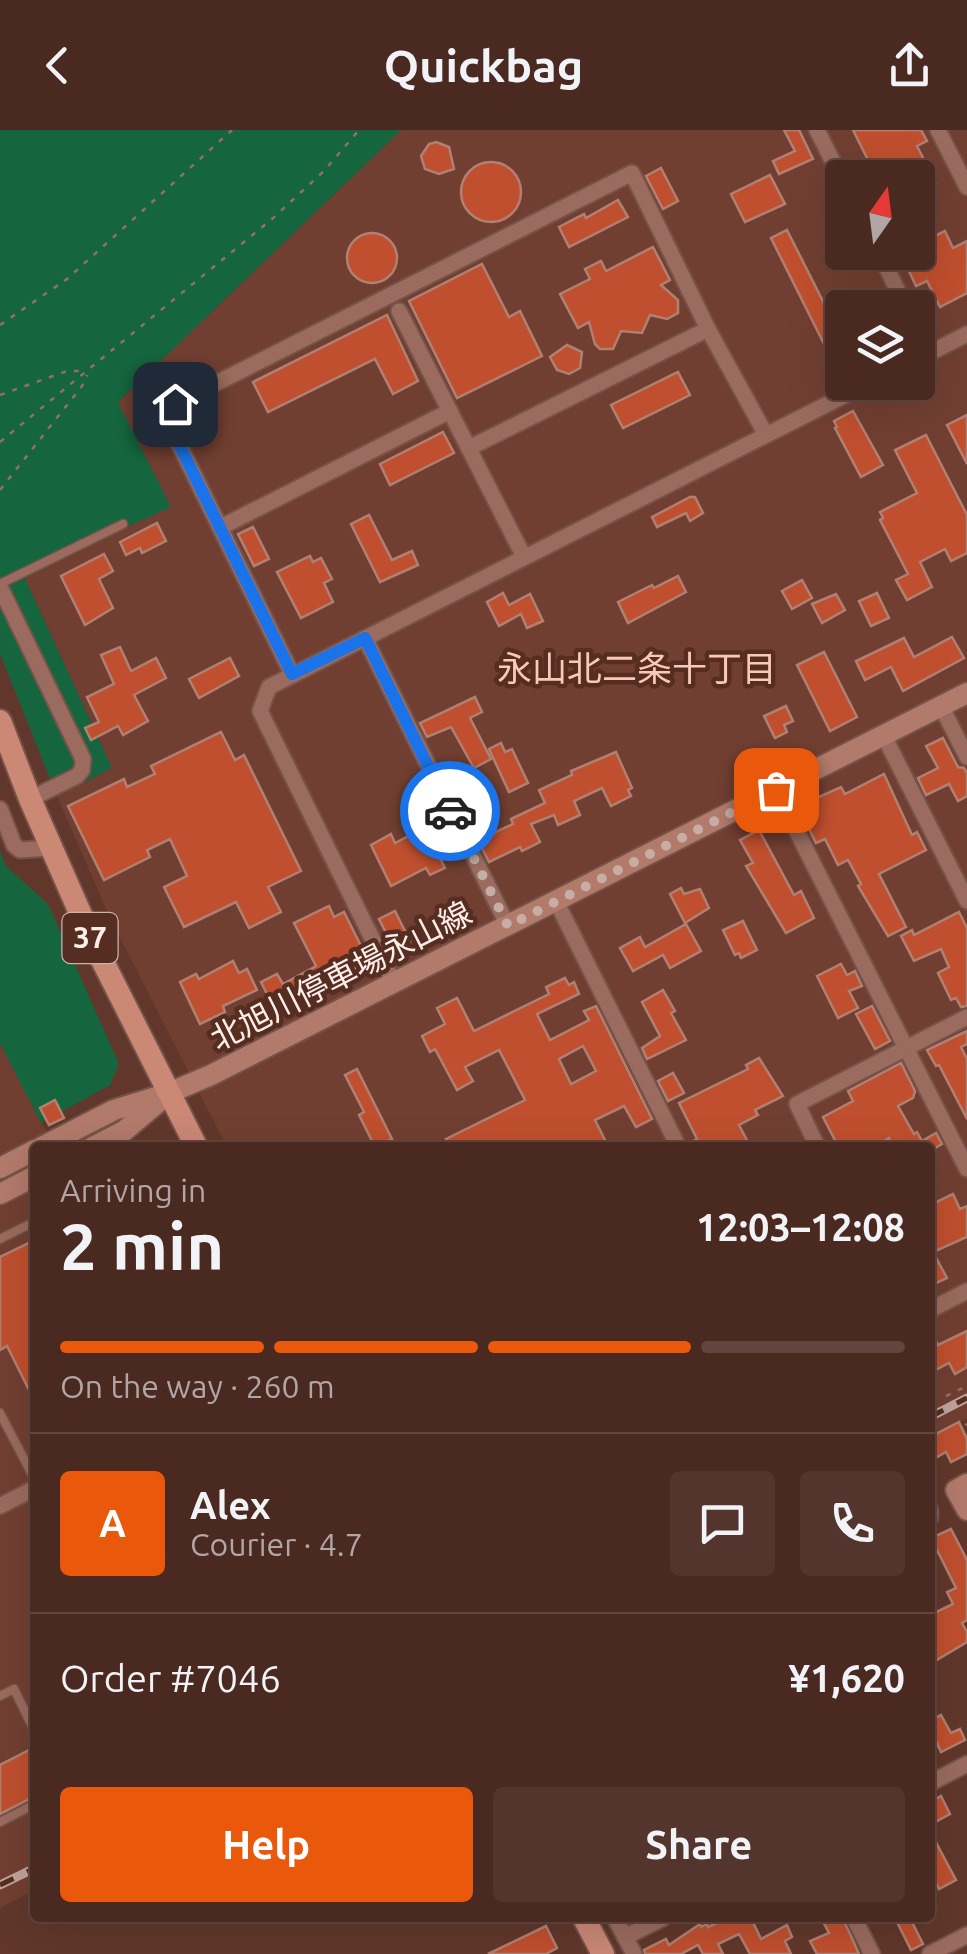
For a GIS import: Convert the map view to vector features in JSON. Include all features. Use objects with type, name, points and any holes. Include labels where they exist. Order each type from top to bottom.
[{"type":"main road","name":"北旭川停車場永山線","points":[[51,1142],[114,1110],[169,1093],[556,903],[967,694]]},
{"type":"main road","name":"37","points":[[0,721],[92,940],[194,1142]]},
{"type":"main road","name":"北旭川停車場永山線","points":[[103,1142],[124,1131],[169,1093]]},
{"type":"main road","name":"北旭川停車場永山線","points":[[0,1168],[30,1153]]},
{"type":"main road","points":[[0,1194],[30,1179]]},
{"type":"main road","points":[[967,1484],[956,1490],[967,1510]]},
{"type":"main road","points":[[586,1922],[603,1954]]},
{"type":"street","points":[[818,130],[832,160]]},
{"type":"street","points":[[938,130],[967,187]]},
{"type":"street","points":[[292,674],[168,422],[175,404],[632,173],[708,329],[766,435]]},
{"type":"street","points":[[399,312],[524,557]]},
{"type":"street","points":[[470,448],[708,329]]},
{"type":"street","points":[[935,350],[967,334]]},
{"type":"street","points":[[394,982],[260,711],[270,687],[835,400]]},
{"type":"street","points":[[221,527],[450,411]]},
{"type":"street","points":[[0,586],[83,758],[78,776],[30,799]]},
{"type":"street","points":[[365,638],[508,926]]},
{"type":"street","points":[[941,706],[967,757]]},
{"type":"street","points":[[884,736],[967,900]]},
{"type":"street","points":[[776,790],[967,1169]]},
{"type":"street","points":[[0,809],[14,845],[20,850],[51,848]]},
{"type":"street","points":[[556,903],[676,1142]]},
{"type":"street","points":[[815,1142],[797,1104],[967,1017]]},
{"type":"street","points":[[935,1308],[967,1292]]},
{"type":"street","points":[[0,1506],[30,1487]]},
{"type":"street","points":[[935,1780],[967,1764]]},
{"type":"street","points":[[617,1922],[634,1954]]},
{"type":"street","points":[[625,1937],[655,1922]]},
{"type":"street","points":[[856,1922],[872,1954]]},
{"type":"street","points":[[930,1954],[967,1935]]},
{"type":"lane","points":[[0,586],[123,524]]},
{"type":"lane","points":[[0,1238],[28,1225]]},
{"type":"lane","points":[[0,1413],[30,1474]]},
{"type":"lane","points":[[0,1696],[14,1689],[30,1722]]},
{"type":"lane","points":[[0,1822],[30,1807]]},
{"type":"path","points":[[0,325],[66,279],[232,130]]},
{"type":"path","points":[[0,442],[272,219],[359,130]]},
{"type":"path","points":[[0,395],[67,371],[88,371]]},
{"type":"path","points":[[0,490],[82,386],[88,371]]},
{"type":"path","points":[[946,1396],[963,1388],[967,1395]]},
{"type":"shaded area","points":[[401,130],[967,130],[967,1419],[935,1435],[935,1142],[224,1142],[111,920],[57,796],[112,768],[23,574],[118,402]]},
{"type":"shaded area","points":[[0,1043],[51,1142],[30,1142],[30,1893],[0,1908]]},
{"type":"green space","points":[[0,130],[401,130],[118,402],[171,507],[23,574],[112,768],[57,796],[0,654]]},
{"type":"green space","points":[[0,850],[5,865],[48,904],[119,1064],[110,1085],[41,1123],[0,1043]]},
{"type":"building","points":[[784,130],[799,130],[813,159],[779,174],[773,161],[795,151]]},
{"type":"building","points":[[853,130],[921,130],[927,141],[917,146],[924,160],[868,160]]},
{"type":"building","points":[[436,142],[449,147],[454,169],[439,174],[425,169],[421,156],[429,144]]},
{"type":"building","points":[[491,162],[512,171],[521,192],[512,213],[491,222],[470,213],[461,192],[470,171]]},
{"type":"building","points":[[661,168],[678,201],[663,209],[646,176]]},
{"type":"building","points":[[770,175],[785,204],[745,222],[731,194]]},
{"type":"building","points":[[618,200],[628,217],[569,247],[559,227],[584,214],[586,218]]},
{"type":"building","points":[[787,230],[825,305],[825,346],[771,238]]},
{"type":"building","points":[[945,231],[953,248],[967,241],[967,293],[940,307],[935,290],[927,281],[916,286],[908,270],[935,270],[935,236]]},
{"type":"building","points":[[362,234],[382,234],[396,248],[396,268],[382,282],[362,282],[348,268],[348,248]]},
{"type":"building","points":[[653,247],[670,280],[661,285],[678,300],[678,313],[667,319],[650,315],[642,333],[621,331],[613,349],[600,349],[589,322],[578,328],[560,294],[590,279],[585,269],[601,261],[606,271]]},
{"type":"building","points":[[482,264],[509,317],[520,311],[542,356],[457,398],[409,301]]},
{"type":"building","points":[[387,315],[418,381],[393,394],[375,359],[268,412],[253,382]]},
{"type":"building","points":[[567,345],[582,352],[580,368],[569,374],[557,370],[550,357]]},
{"type":"building","points":[[678,372],[690,395],[623,428],[611,405]]},
{"type":"building","points":[[853,411],[883,465],[861,477],[834,421]]},
{"type":"building","points":[[967,415],[967,464],[947,425]]},
{"type":"building","points":[[443,432],[454,453],[390,485],[380,464]]},
{"type":"building","points":[[926,435],[967,515],[967,553],[951,561],[945,549],[920,562],[932,587],[907,600],[896,580],[908,574],[880,520],[880,512],[917,493],[895,450]]},
{"type":"building","points":[[695,497],[703,513],[690,521],[686,513],[657,527],[652,517]]},
{"type":"building","points":[[369,515],[392,560],[412,551],[418,565],[380,582],[351,524]]},
{"type":"building","points":[[157,523],[166,541],[142,553],[140,548],[126,555],[120,542]]},
{"type":"building","points":[[253,527],[269,559],[254,566],[238,534]]},
{"type":"building","points":[[104,554],[113,571],[99,579],[113,608],[85,625],[61,576]]},
{"type":"building","points":[[310,556],[313,562],[321,558],[332,579],[324,583],[333,602],[301,618],[277,572]]},
{"type":"building","points":[[678,576],[686,592],[628,623],[618,602]]},
{"type":"building","points":[[802,580],[812,598],[792,609],[782,591]]},
{"type":"building","points":[[503,593],[509,605],[530,594],[543,621],[527,628],[521,614],[499,626],[487,602]]},
{"type":"building","points":[[877,593],[889,618],[871,626],[859,601]]},
{"type":"building","points":[[836,594],[845,610],[822,623],[812,604]]},
{"type":"building","points":[[952,637],[964,658],[903,691],[891,667],[865,680],[856,661],[904,638],[914,657]]},
{"type":"building","points":[[120,647],[131,671],[156,658],[166,678],[134,695],[148,721],[123,735],[118,726],[91,740],[85,728],[99,722],[87,697],[114,684],[101,655]]},
{"type":"building","points":[[824,652],[857,717],[830,731],[797,665]]},
{"type":"building","points":[[230,658],[239,676],[199,698],[189,679]]},
{"type":"building","points":[[475,697],[482,712],[470,718],[491,759],[474,768],[451,727],[427,737],[420,723]]},
{"type":"building","points":[[786,706],[793,721],[784,725],[787,732],[775,738],[764,716]]},
{"type":"building","points":[[221,732],[235,760],[244,755],[301,871],[268,887],[281,912],[249,928],[236,902],[184,927],[164,887],[187,876],[170,839],[147,850],[150,857],[104,880],[68,806],[124,779],[127,787],[155,774],[151,766]]},
{"type":"building","points":[[943,738],[958,767],[967,773],[967,796],[958,801],[949,784],[926,795],[918,778],[938,768],[926,746]]},
{"type":"building","points":[[501,743],[505,752],[512,749],[528,783],[509,792],[489,749]]},
{"type":"building","points":[[616,752],[632,788],[628,790],[631,796],[611,806],[602,788],[574,801],[580,815],[558,825],[554,815],[531,824],[540,842],[489,862],[478,840],[545,803],[539,790]]},
{"type":"building","points":[[884,774],[912,835],[917,832],[926,850],[879,874],[906,927],[888,936],[858,886],[861,884],[848,860],[838,865],[825,839],[816,843],[804,819],[811,815],[805,803],[841,787],[845,794]]},
{"type":"building","points":[[424,828],[445,868],[430,875],[426,868],[391,886],[371,845],[391,834],[395,843]]},
{"type":"building","points":[[759,830],[794,895],[801,891],[814,918],[786,933],[746,866],[753,863],[740,840]]},
{"type":"building","points":[[681,888],[684,894],[700,889],[709,908],[685,923],[670,894]]},
{"type":"building","points":[[329,906],[334,917],[344,912],[369,962],[322,986],[325,991],[308,1001],[304,994],[275,1010],[261,982],[277,974],[283,984],[316,966],[294,923]]},
{"type":"building","points":[[395,911],[410,941],[394,949],[379,919]]},
{"type":"building","points":[[959,912],[967,928],[967,1006],[961,1007],[956,998],[951,1000],[938,973],[949,967],[941,949],[914,961],[901,936],[912,930],[914,935]]},
{"type":"building","points":[[743,921],[757,950],[741,958],[739,953],[735,955],[723,930]]},
{"type":"building","points":[[686,924],[701,951],[670,968],[663,955],[633,971],[620,948],[640,937],[645,947]]},
{"type":"building","points":[[233,961],[239,973],[247,969],[257,990],[223,1006],[225,1012],[200,1024],[180,982],[196,974],[199,979]]},
{"type":"building","points":[[841,964],[847,975],[855,971],[862,986],[849,991],[858,1008],[838,1018],[817,976]]},
{"type":"building","points":[[565,978],[569,985],[574,982],[579,994],[537,1014],[550,1040],[589,1020],[584,1011],[596,1006],[652,1119],[636,1127],[624,1106],[595,1120],[606,1142],[448,1142],[446,1139],[525,1100],[499,1050],[465,1067],[473,1081],[457,1090],[435,1049],[430,1052],[422,1036],[445,1024],[437,1008],[457,998],[474,1031],[549,994],[546,987]],"holes":[[[583,1046],[596,1071],[571,1084],[559,1059]]]},
{"type":"building","points":[[663,990],[686,1040],[647,1059],[642,1048],[660,1036],[642,1002]]},
{"type":"building","points":[[872,1006],[890,1041],[875,1049],[856,1014]]},
{"type":"building","points":[[967,1031],[967,1044],[961,1047],[967,1059],[967,1119],[927,1050]]},
{"type":"building","points":[[759,1058],[783,1096],[755,1110],[758,1115],[739,1125],[748,1142],[691,1142],[697,1139],[679,1103],[748,1069],[746,1065]]},
{"type":"building","points":[[901,1063],[915,1091],[913,1098],[898,1106],[922,1141],[936,1133],[942,1144],[935,1148],[935,1142],[891,1142],[889,1138],[882,1142],[836,1142],[823,1117],[853,1101],[848,1091]]},
{"type":"building","points":[[357,1069],[392,1139],[372,1142],[359,1115],[364,1112],[345,1075]]},
{"type":"building","points":[[673,1073],[684,1093],[668,1101],[658,1081]]},
{"type":"building","points":[[55,1100],[64,1118],[49,1125],[40,1108]]},
{"type":"building","points":[[953,1194],[960,1209],[967,1206],[967,1237],[935,1251],[935,1203]]},
{"type":"building","points":[[30,1242],[30,1392],[7,1346],[0,1350],[0,1257]]},
{"type":"building","points":[[935,1256],[947,1278],[935,1284]]},
{"type":"building","points":[[967,1331],[967,1367],[955,1374],[949,1363],[935,1370],[935,1339],[938,1345]]},
{"type":"building","points":[[959,1422],[967,1439],[967,1454],[951,1462],[946,1452],[935,1458],[935,1434]]},
{"type":"building","points":[[951,1529],[967,1560],[967,1620],[962,1623],[967,1642],[935,1661],[935,1613],[953,1604],[947,1592],[956,1588],[935,1546],[935,1536]]},
{"type":"building","points":[[941,1715],[951,1733],[960,1729],[965,1740],[941,1752],[935,1742],[935,1718]]},
{"type":"building","points":[[30,1750],[30,1799],[0,1814],[0,1765]]},
{"type":"building","points":[[941,1796],[950,1814],[935,1822],[935,1799]]},
{"type":"building","points":[[935,1840],[956,1880],[939,1889],[935,1881]]},
{"type":"building","points":[[719,1922],[753,1922],[761,1939],[787,1925],[792,1937],[785,1941],[791,1954],[750,1954],[739,1934],[718,1944],[723,1954],[703,1954],[698,1945],[681,1954],[645,1954],[644,1950],[666,1939],[669,1945],[700,1924],[708,1927]]},
{"type":"building","points":[[823,1922],[845,1922],[859,1954],[817,1954],[810,1941],[829,1933]]},
{"type":"building","points":[[897,1922],[912,1922],[923,1944],[911,1950]]},
{"type":"building","points":[[546,1926],[557,1948],[546,1954],[488,1954]]},
{"type":"railway","points":[[935,1414],[967,1398]]},
{"type":"railway","points":[[0,1885],[30,1870]]},
{"type":"way so far","points":[[450,811],[508,926],[776,790]]},
{"type":"district","name":"永山北二条十丁目","points":[[637,669]]},
{"type":"route","points":[[175,404],[168,422],[292,674],[365,638],[450,811]]}]
